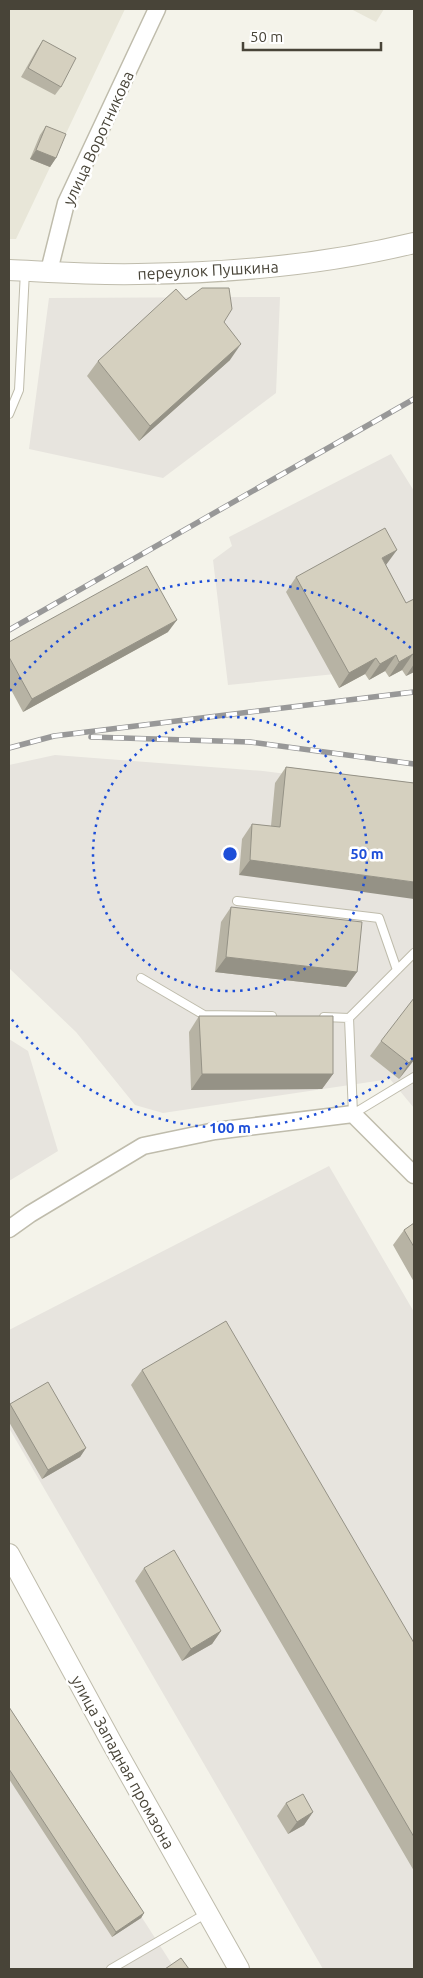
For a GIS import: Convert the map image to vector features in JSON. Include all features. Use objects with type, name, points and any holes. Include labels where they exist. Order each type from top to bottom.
[{"type":"street","name":"улица Воротникова","points":[[49,271],[66,203],[157,9]]},
{"type":"street","name":"переулок Пушкина","points":[[17,271],[136,274],[237,271],[314,262],[410,244]]},
{"type":"street","points":[[9,1228],[143,1146],[215,1131],[353,1114],[414,1175]]},
{"type":"street","name":"улица Западная промзона","points":[[9,1554],[239,1969]]},
{"type":"lane","points":[[9,414],[19,390],[17,271]]},
{"type":"lane","points":[[237,901],[378,918],[397,970]]},
{"type":"lane","points":[[320,1017],[349,1018],[414,953]]},
{"type":"lane","points":[[141,978],[204,1015],[282,1017]]},
{"type":"lane","points":[[349,1018],[353,1114],[414,1077]]},
{"type":"lane","points":[[110,1969],[207,1913]]},
{"type":"shaded area","points":[[9,9],[125,9],[16,239],[9,239]]},
{"type":"shaded area","points":[[351,9],[384,9],[376,22]]},
{"type":"shaded area","points":[[280,297],[276,393],[163,478],[29,449],[49,298]]},
{"type":"shaded area","points":[[391,454],[414,491],[414,666],[228,685],[213,560],[232,546],[229,537]]},
{"type":"shaded area","points":[[55,755],[263,771],[414,790],[414,1108],[390,1079],[163,1113],[135,1105],[76,1032],[9,968],[9,765]]},
{"type":"shaded area","points":[[9,1039],[28,1051],[58,1151],[9,1181]]},
{"type":"shaded area","points":[[329,1166],[414,1312],[414,1969],[323,1969],[9,1428],[9,1330]]},
{"type":"shaded area","points":[[9,1711],[175,1969],[9,1969]]},
{"type":"building","points":[[43,40],[76,58],[61,87],[28,68]]},
{"type":"building","points":[[46,126],[66,134],[56,158],[36,150]]},
{"type":"building","points":[[202,288],[229,288],[232,309],[224,322],[241,344],[150,426],[98,361],[176,289],[186,300]]},
{"type":"building","points":[[385,528],[397,550],[382,558],[406,603],[414,599],[414,657],[413,654],[399,662],[396,655],[380,664],[376,658],[349,673],[296,577]]},
{"type":"building","points":[[147,566],[177,620],[32,699],[9,657],[9,642]]},
{"type":"building","points":[[286,767],[414,783],[414,882],[250,860],[252,824],[280,827]]},
{"type":"building","points":[[231,907],[362,922],[357,972],[226,957]]},
{"type":"building","points":[[414,998],[414,1057],[409,1063],[381,1041]]},
{"type":"building","points":[[199,1016],[333,1016],[333,1074],[202,1074]]},
{"type":"building","points":[[414,1223],[414,1247],[404,1230]]},
{"type":"building","points":[[226,1321],[414,1643],[414,1837],[142,1370]]},
{"type":"building","points":[[48,1382],[86,1448],[48,1470],[10,1404]]},
{"type":"building","points":[[174,1550],[221,1631],[191,1649],[144,1568]]},
{"type":"building","points":[[9,1707],[144,1913],[116,1932],[9,1769]]},
{"type":"building","points":[[303,1794],[313,1812],[297,1822],[286,1803]]},
{"type":"building","points":[[181,1958],[189,1969],[165,1969]]},
{"type":"railway","points":[[9,630],[414,399]]},
{"type":"railway","points":[[9,748],[54,736],[414,692]]},
{"type":"railway","points":[[91,737],[250,742],[414,764]]}]
